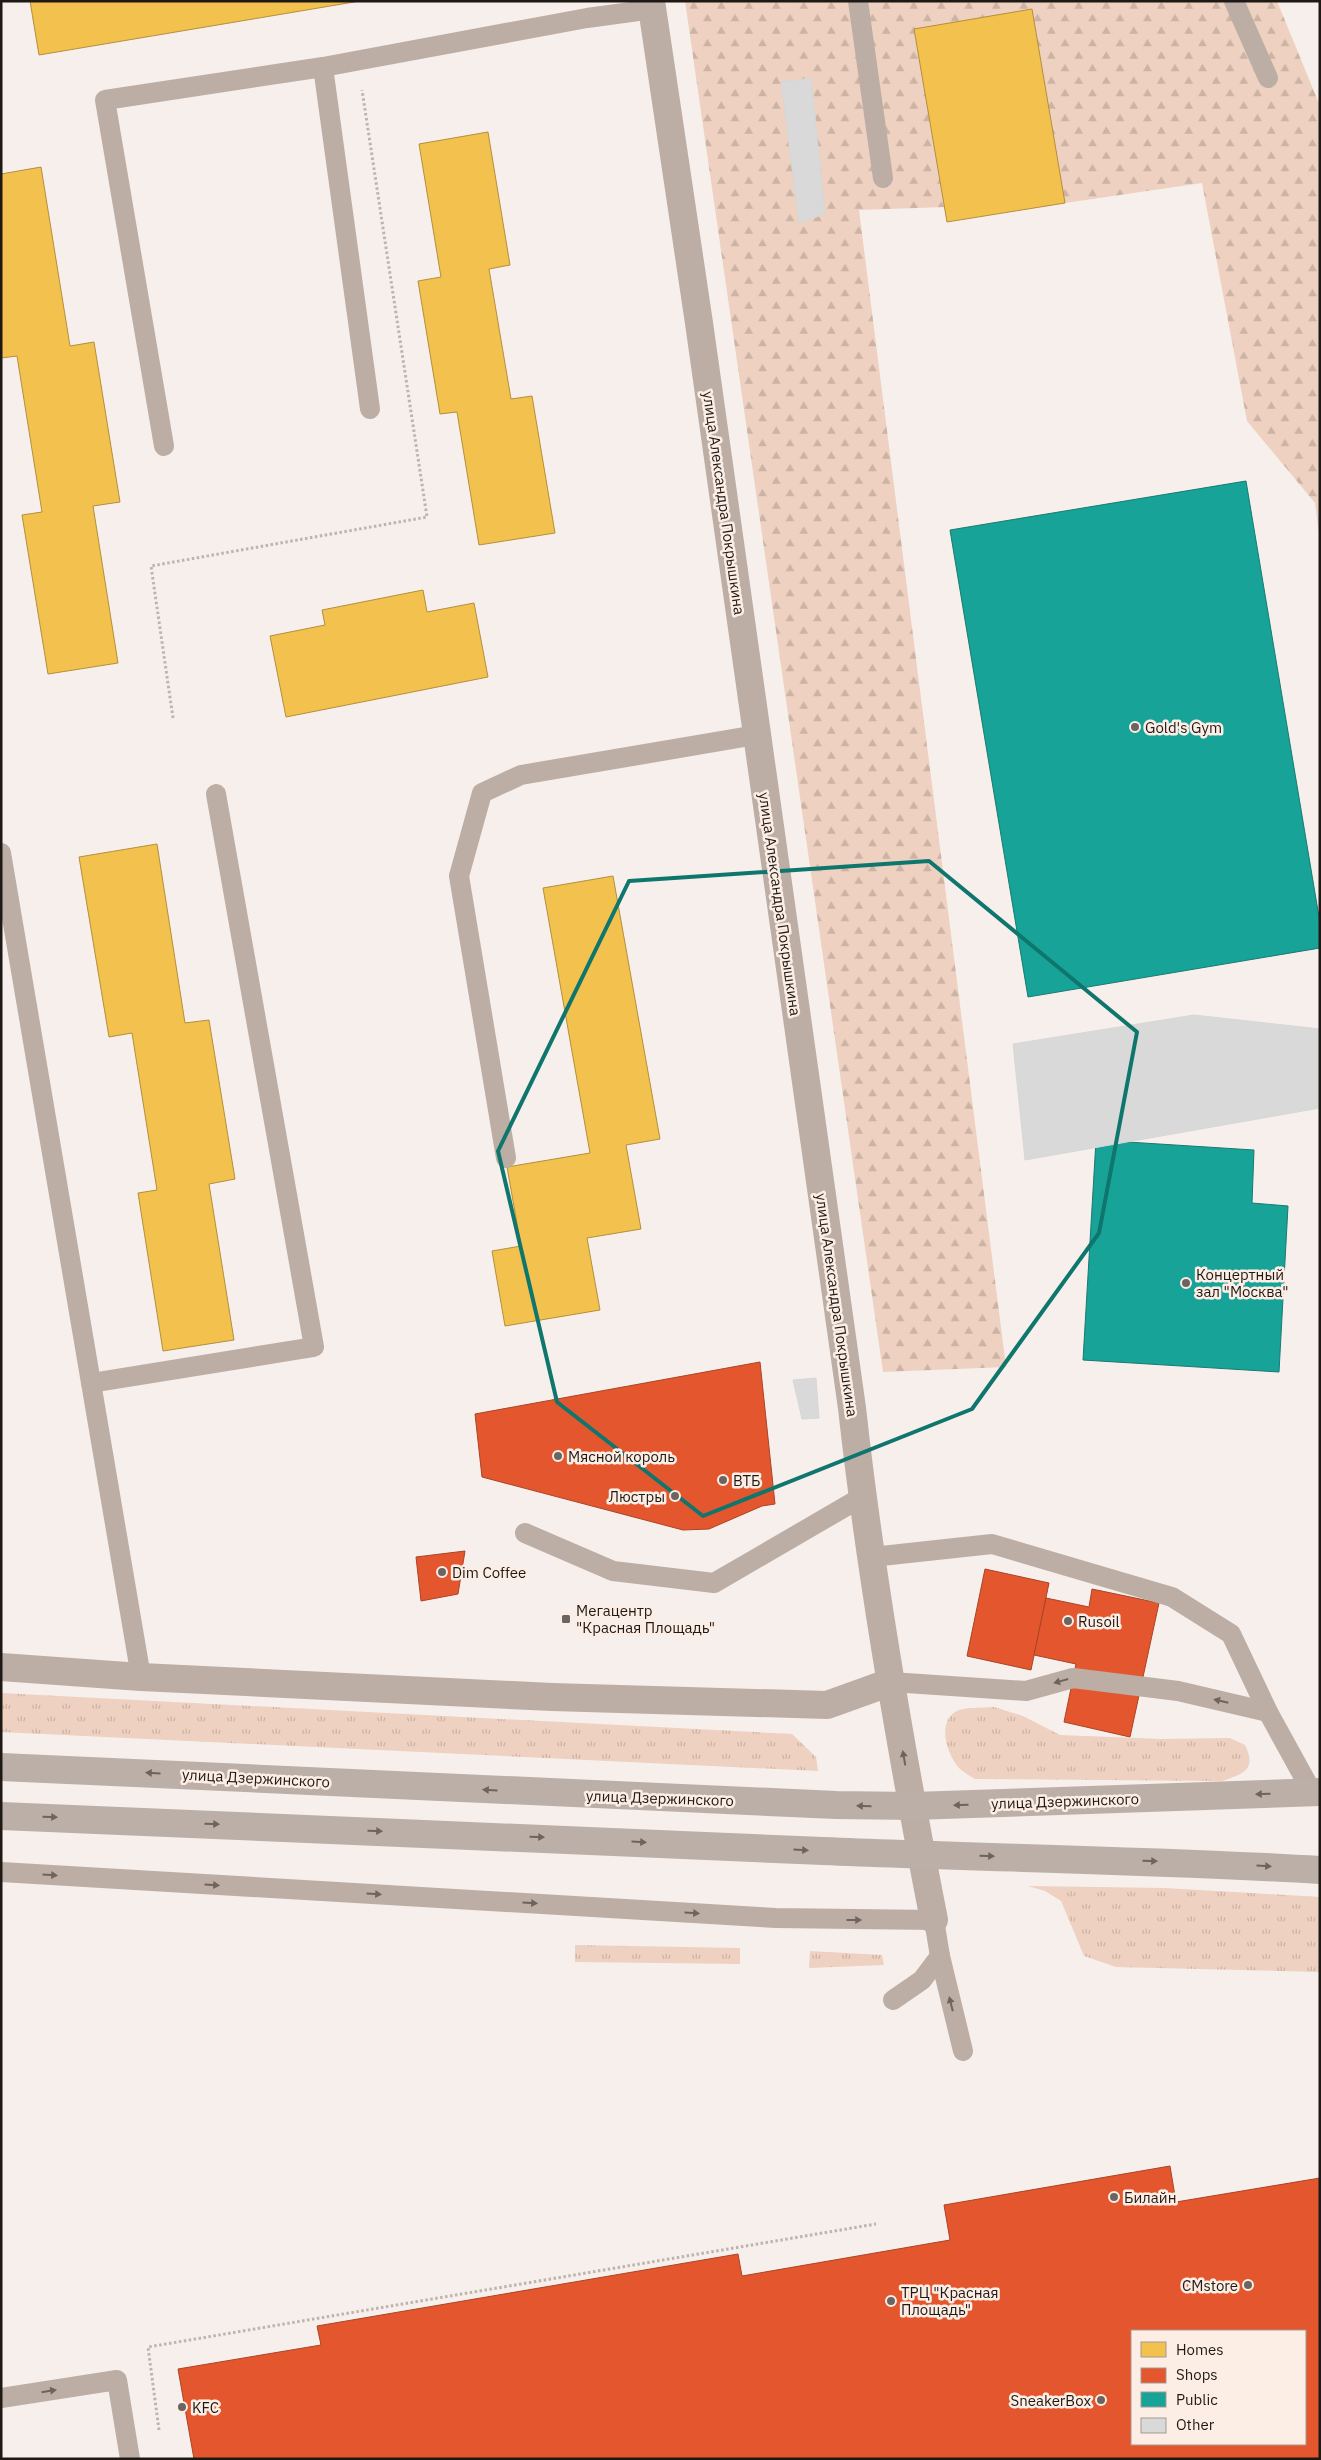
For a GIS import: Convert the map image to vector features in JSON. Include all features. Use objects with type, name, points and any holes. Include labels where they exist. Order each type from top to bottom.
[{"type":"main road","name":"улица Дзержинского","points":[[1,1767],[591,1795],[912,1806],[1316,1792]]},
{"type":"main road","points":[[1,1816],[921,1854],[1216,1863],[1320,1870]]},
{"type":"street","name":"улица Александра Покрышкина","points":[[652,5],[698,313],[852,1408],[862,1497],[912,1806],[934,1920]]},
{"type":"street","points":[[1,1667],[140,1677],[552,1697],[827,1705],[891,1682]]},
{"type":"lane","points":[[858,1],[883,178]]},
{"type":"lane","points":[[1234,1],[1268,78]]},
{"type":"lane","points":[[164,446],[105,100],[323,67],[652,5]]},
{"type":"lane","points":[[323,67],[370,409]]},
{"type":"lane","points":[[506,1158],[459,876],[482,793],[520,775],[756,735]]},
{"type":"lane","points":[[91,1384],[314,1347],[216,794]]},
{"type":"lane","points":[[1,852],[7,925],[91,1384],[140,1677]]},
{"type":"lane","points":[[525,1533],[613,1571],[714,1583],[862,1497]]},
{"type":"lane","points":[[872,1557],[992,1544],[1172,1597],[1231,1634],[1268,1712],[1316,1792]]},
{"type":"lane","points":[[891,1682],[1026,1691],[1073,1678],[1178,1691],[1268,1712]]},
{"type":"lane","points":[[1,1872],[776,1918],[934,1920],[940,1956],[963,2051]]},
{"type":"lane","points":[[893,2000],[922,1980],[940,1956]]},
{"type":"lane","points":[[1,2398],[117,2380],[130,2459]]},
{"type":"path","points":[[173,718],[151,566],[427,517],[358,60]]},
{"type":"path","points":[[160,2437],[148,2347],[876,2224]]},
{"type":"highlighted area","points":[[929,861],[1137,1032],[1099,1233],[972,1409],[703,1516],[557,1402],[498,1151],[629,881]]},
{"type":"green space","points":[[685,1],[1277,1],[1320,106],[1320,541],[1315,503],[1247,421],[1202,183],[1065,203],[859,210],[1006,1367],[883,1372]]},
{"type":"green space","points":[[1,1693],[792,1734],[816,1757],[818,1771],[1,1732]]},
{"type":"green space","points":[[994,1707],[1023,1716],[1060,1735],[1161,1739],[1230,1738],[1245,1745],[1250,1760],[1249,1765],[1237,1776],[1222,1781],[975,1779],[959,1768],[950,1754],[945,1737],[947,1721],[959,1710]]},
{"type":"green space","points":[[1028,1886],[1165,1888],[1320,1897],[1320,1972],[1116,1967],[1084,1956],[1061,1901],[1045,1891]]},
{"type":"green space","points":[[575,1945],[740,1948],[740,1964],[575,1962]]},
{"type":"green space","points":[[810,1951],[882,1955],[884,1965],[809,1968]]},
{"type":"building: Homes","points":[[30,1],[360,1],[39,55]]},
{"type":"building: Homes","points":[[1032,9],[1065,203],[947,222],[914,29]]},
{"type":"building: Homes","points":[[488,132],[510,265],[489,269],[511,399],[532,396],[555,533],[479,545],[457,412],[440,414],[418,281],[441,277],[419,144]]},
{"type":"building: Homes","points":[[41,167],[70,346],[94,342],[120,502],[93,506],[118,663],[48,674],[22,515],[42,512],[17,356],[1,358],[1,174]]},
{"type":"building: Homes","points":[[423,590],[427,612],[474,603],[488,677],[286,717],[270,636],[325,625],[322,610]]},
{"type":"building: Homes","points":[[157,844],[185,1023],[209,1020],[235,1179],[209,1184],[234,1340],[163,1351],[138,1193],[157,1190],[132,1033],[109,1037],[79,857]]},
{"type":"building: Homes","points":[[613,876],[660,1139],[626,1145],[641,1229],[587,1238],[600,1310],[505,1326],[492,1251],[521,1246],[507,1167],[590,1153],[543,888]]},
{"type":"building: Shops","points":[[760,1362],[775,1504],[762,1506],[709,1529],[683,1530],[482,1477],[475,1414]]},
{"type":"building: Shops","points":[[465,1551],[458,1594],[421,1601],[416,1557]]},
{"type":"building: Shops","points":[[985,1569],[1049,1583],[1031,1670],[967,1656]]},
{"type":"building: Shops","points":[[1092,1589],[1159,1603],[1130,1737],[1064,1722],[1076,1664],[1034,1655],[1046,1598],[1089,1607]]},
{"type":"building: Shops","name":"ТРЦ \"Красная Площадь\"","points":[[1170,2166],[1176,2202],[1320,2178],[1320,2459],[194,2459],[178,2369],[321,2345],[317,2326],[738,2254],[742,2276],[950,2240],[944,2205]]},
{"type":"building: Public","name":"Gold's Gym","points":[[1246,481],[1320,923],[1320,948],[1028,997],[950,530]]},
{"type":"building: Public","name":"Концертный зал \"Москва\"","points":[[1096,1140],[1254,1150],[1252,1203],[1288,1206],[1279,1372],[1083,1360]]},
{"type":"building: Other","points":[[811,78],[825,214],[799,223],[781,82]]},
{"type":"building: Other","points":[[1194,1015],[1320,1029],[1320,1108],[1025,1160],[1013,1044]]},
{"type":"building: Other","points":[[816,1378],[819,1418],[802,1419],[793,1380]]},
{"type":"place","name":"Gold's Gym","points":[[1135,727]]},
{"type":"place","name":"Концертный зал \"Москва\"","points":[[1186,1283]]},
{"type":"place","name":"Мясной король","points":[[558,1456]]},
{"type":"place","name":"ВТБ","points":[[723,1480]]},
{"type":"place","name":"Люстры","points":[[675,1496]]},
{"type":"place","name":"Dim Coffee","points":[[442,1572]]},
{"type":"place","name":"Мегацентр \"Красная Площадь\"","points":[[566,1619]]},
{"type":"place","name":"Rusoil","points":[[1068,1621]]},
{"type":"place","name":"Билайн","points":[[1114,2197]]},
{"type":"place","name":"CMstore","points":[[1248,2285]]},
{"type":"place","name":"ТРЦ \"Красная Площадь\"","points":[[891,2301]]},
{"type":"place","name":"SneakerBox","points":[[1101,2400]]},
{"type":"place","name":"KFC","points":[[182,2407]]}]
